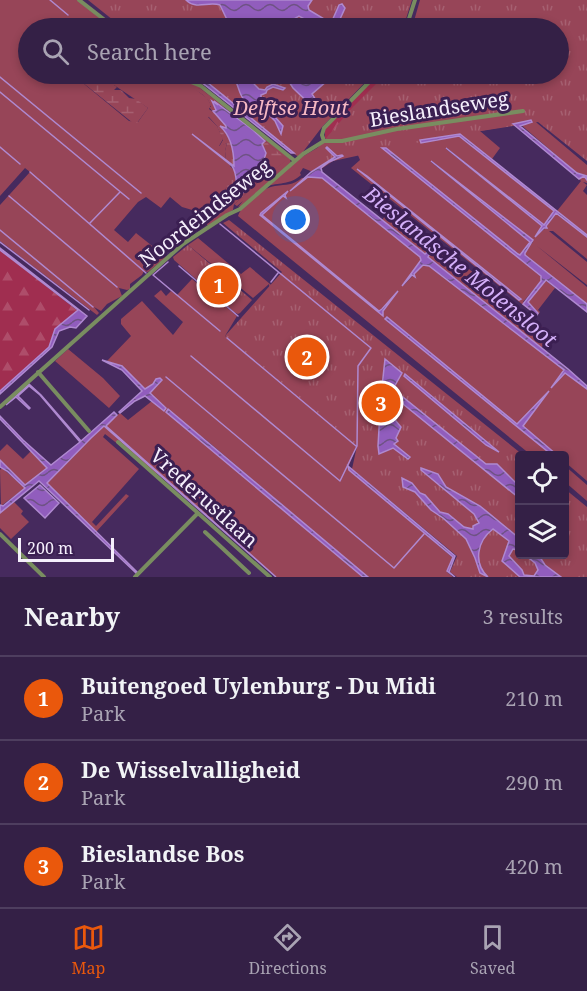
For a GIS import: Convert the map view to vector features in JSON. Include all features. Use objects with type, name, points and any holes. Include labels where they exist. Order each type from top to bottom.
[{"type":"street","points":[[79,0],[102,18]]},
{"type":"street","points":[[409,18],[415,0]]},
{"type":"street","points":[[196,84],[295,161]]},
{"type":"street","points":[[324,141],[322,135],[324,128],[367,84]]},
{"type":"street","name":"Bieslandseweg","points":[[324,141],[342,141],[408,128],[523,111]]},
{"type":"street","name":"Noordeindseweg","points":[[0,407],[183,244],[240,209],[306,152],[324,141]]},
{"type":"street","points":[[39,372],[89,431]]},
{"type":"street","name":"Vrederustlaan","points":[[118,442],[270,577]]},
{"type":"street","points":[[135,577],[198,513]]},
{"type":"street","points":[[212,537],[218,531]]},
{"type":"street","points":[[205,532],[247,571],[253,562]]},
{"type":"street","points":[[0,534],[44,577]]},
{"type":"green space","points":[[0,0],[77,0],[100,18],[18,18],[18,84],[84,84],[129,121],[138,122],[148,108],[114,84],[194,84],[202,87],[290,159],[291,163],[241,206],[238,207],[243,201],[237,206],[234,204],[233,210],[208,226],[199,212],[182,207],[170,197],[161,208],[146,197],[138,202],[114,230],[128,242],[136,233],[166,257],[148,272],[144,271],[130,284],[130,289],[119,288],[122,296],[107,304],[101,311],[94,307],[99,313],[97,315],[0,241],[0,205],[30,172],[25,168],[0,196]],"holes":[[[195,88],[201,89],[253,130],[286,160],[235,204],[234,198],[225,189],[230,183],[230,165],[192,134],[226,160],[227,143],[219,146],[223,139],[217,126],[208,117],[213,116],[213,112],[209,109],[211,105],[207,98]]]},
{"type":"green space","points":[[88,0],[412,0],[406,18],[110,18]]},
{"type":"green space","points":[[420,0],[587,0],[587,161],[538,122],[449,136],[333,161],[321,169],[309,158],[376,84],[569,84],[569,18],[415,18]]},
{"type":"green space","points":[[84,84],[114,84],[117,87],[114,90],[121,90],[129,98],[136,99],[148,108],[137,123],[133,123]]},
{"type":"green space","name":"Delftse Hout","points":[[202,84],[363,84],[322,127],[299,157],[283,147],[214,90]]},
{"type":"green space","points":[[369,84],[380,84],[327,139],[325,129]]},
{"type":"green space","points":[[195,87],[224,107],[212,103],[216,110],[214,111],[226,126],[226,128],[220,126],[231,144],[235,166],[226,160],[227,143],[219,147],[223,140],[217,126],[208,116],[213,116],[209,101],[195,90]]},
{"type":"green space","points":[[531,118],[587,165],[587,176],[577,173],[520,124],[480,131],[500,148],[492,159],[460,134],[421,143],[459,136],[554,211],[544,225],[446,149],[542,226],[535,236],[546,228],[545,226],[556,213],[587,237],[587,259],[553,231],[549,231],[587,262],[587,285],[537,246],[587,287],[587,304],[525,255],[524,253],[533,242],[432,161],[530,242],[520,255],[386,148],[382,148],[541,276],[541,281],[523,302],[538,312],[527,302],[545,280],[555,288],[538,310],[540,312],[537,316],[351,168],[360,160],[357,153]]},
{"type":"green space","points":[[262,138],[287,160],[257,183],[235,204],[234,198],[225,189],[230,182],[230,166],[235,171],[239,195],[246,191],[243,184],[245,175],[257,173],[262,166],[266,151]]},
{"type":"green space","points":[[324,144],[326,161],[313,172],[303,168],[301,175],[293,180],[268,186],[300,158]]},
{"type":"green space","points":[[584,176],[587,180],[587,183],[583,182],[587,185],[583,191],[587,195],[587,235],[557,211],[581,181],[579,179]]},
{"type":"green space","points":[[308,177],[322,178],[420,257],[421,260],[403,286],[423,265],[429,266],[564,370],[552,388],[565,373],[587,389],[587,481],[569,465],[569,451],[552,451],[524,429],[523,426],[549,391],[518,425],[385,317],[547,451],[526,451],[238,216],[248,202],[264,190],[292,184],[304,178],[290,191]],"holes":[[[282,195],[262,213],[379,311],[398,291],[383,311],[383,316],[260,215],[261,213]]]},
{"type":"green space","points":[[392,208],[552,335],[541,348],[428,257],[434,247],[426,255],[382,220]]},
{"type":"green space","points":[[229,220],[518,451],[515,451],[515,559],[569,559],[569,492],[587,507],[587,577],[457,577],[450,572],[457,556],[352,469],[357,446],[225,336],[282,272],[223,223]]},
{"type":"green space","points":[[198,238],[241,274],[250,267],[273,287],[270,290],[269,284],[253,298],[188,245]]},
{"type":"green space","points":[[188,245],[252,300],[240,313],[234,312],[174,260],[173,257]]},
{"type":"green space","points":[[0,250],[78,311],[55,329],[49,347],[0,391]]},
{"type":"green space","points":[[192,279],[237,316],[225,336],[355,443],[356,447],[348,468],[453,558],[447,572],[453,577],[368,577],[205,439],[166,412],[363,577],[276,577],[150,465],[156,474],[105,434],[103,437],[139,469],[92,522],[96,526],[126,494],[129,496],[96,532],[48,485],[47,483],[104,426],[123,443],[105,425],[120,413],[128,420],[152,401],[164,410],[166,408],[150,393],[155,383],[145,389],[122,366],[107,361],[131,336],[121,324],[121,319],[142,301],[173,335],[183,322],[154,296],[161,290],[166,296],[171,291],[177,295]]},
{"type":"green space","points":[[68,349],[103,378],[120,396],[109,408],[55,361]]},
{"type":"green space","points":[[7,444],[23,459],[31,451],[47,468],[25,486],[0,460],[0,451]]},
{"type":"green space","points":[[2,468],[25,488],[1,506],[0,470]]},
{"type":"green space","points":[[569,469],[587,485],[587,501],[569,485]]},
{"type":"green space","points":[[14,502],[29,522],[11,539],[0,528],[0,513]]},
{"type":"water","points":[[186,0],[312,0],[308,6],[309,10],[322,18],[299,16],[296,18],[226,18],[220,5],[190,3]]},
{"type":"water","points":[[342,4],[345,8],[340,18],[333,18],[339,5]]},
{"type":"water","points":[[204,84],[209,84],[294,153],[291,153]]},
{"type":"water","points":[[237,84],[254,84],[259,89],[265,90],[273,84],[285,88],[283,90],[273,87],[261,95],[261,101],[283,126],[281,134],[275,121],[259,105],[246,102]]},
{"type":"water","points":[[290,84],[323,84],[312,94],[319,105],[318,109],[316,110]]},
{"type":"water","points":[[212,101],[265,141],[262,144],[266,153],[262,166],[255,174],[245,175],[243,184],[246,191],[239,195],[232,166],[192,134],[234,166],[231,144],[227,134],[220,126],[226,128],[226,126],[213,111],[216,110]]},
{"type":"water","points":[[531,120],[532,122],[520,126],[577,173],[587,176],[587,180],[584,176],[579,179],[513,124]]},
{"type":"water","points":[[460,134],[587,237],[556,213],[546,226],[547,228],[535,237],[542,226],[446,148],[544,225],[554,211],[459,136],[421,143],[420,140]]},
{"type":"water","points":[[327,147],[337,156],[343,156],[321,168],[322,172],[425,254],[434,246],[428,257],[568,369],[587,386],[587,389],[565,373],[551,388],[564,370],[429,266],[423,265],[414,274],[415,277],[412,275],[402,286],[421,260],[420,257],[322,178],[308,177],[290,191],[311,172],[335,157]]},
{"type":"water","points":[[382,148],[386,148],[518,254],[520,255],[530,242],[431,161],[533,240],[525,255],[587,304],[587,312],[546,280],[528,302],[538,313],[537,315],[523,304],[541,281],[541,276]]},
{"type":"water","points":[[357,169],[367,176],[521,299],[519,300]]},
{"type":"water","points":[[288,191],[286,198],[283,196],[262,215],[379,311],[398,291],[383,311],[383,316],[260,215]]},
{"type":"water","points":[[0,248],[87,316],[76,328],[70,327],[59,331],[52,347],[0,394],[0,391],[49,347],[55,329],[78,310]]},
{"type":"water","points":[[387,317],[517,424],[549,391],[523,426],[552,451],[547,451],[385,319]]},
{"type":"water","points":[[385,359],[402,373],[393,389],[486,464],[497,464],[515,482],[515,495],[382,387]]},
{"type":"water","points":[[102,360],[122,366],[145,389],[160,378],[162,380],[150,393],[166,408],[164,411],[145,396],[120,413],[142,391],[122,370]]},
{"type":"water","points":[[405,374],[499,452],[486,445],[404,376]]},
{"type":"water","points":[[29,384],[41,395],[81,441],[114,412],[117,415],[106,426],[276,577],[104,426],[47,483],[136,573],[39,481],[0,513],[0,505],[3,506],[25,488],[0,467],[0,460],[25,485],[47,468],[0,419],[0,416],[51,465],[80,442],[40,395],[29,386],[18,396],[29,409],[16,397],[6,405]]},
{"type":"water","points":[[168,409],[368,577],[363,577],[166,412]]},
{"type":"water","points":[[380,411],[392,416],[401,427],[396,438],[398,441],[394,444],[410,457],[408,459],[393,448],[379,454]]},
{"type":"water","points":[[348,466],[455,556],[449,572],[455,577],[447,571],[453,557],[349,470]]},
{"type":"water","points":[[421,468],[438,474],[446,487],[480,506],[515,535],[515,549],[509,556],[524,575],[534,576],[538,570],[530,559],[541,559],[545,565],[561,577],[520,577],[502,561],[509,541],[493,529],[483,540],[479,552],[480,565],[488,577],[480,573],[466,539],[431,510],[415,492],[403,487],[402,478],[412,483],[440,512],[448,514],[464,527],[473,529],[473,526],[479,523],[474,514]]},
{"type":"water","points":[[40,485],[59,503],[45,518],[24,498]]},
{"type":"waterway","points":[[50,0],[68,15]]},
{"type":"waterway","points":[[0,77],[141,193]]},
{"type":"waterway","points":[[0,92],[129,199]]},
{"type":"waterway","points":[[0,147],[20,164]]},
{"type":"waterway","points":[[30,172],[146,273]]},
{"type":"waterway","points":[[90,223],[120,192]]},
{"type":"waterway","points":[[9,196],[117,287]]},
{"type":"waterway","points":[[191,356],[340,481],[357,446],[358,366],[371,348],[220,224]]},
{"type":"waterway","points":[[0,230],[93,307]]},
{"type":"waterway","points":[[0,242],[89,310]]},
{"type":"waterway","points":[[168,262],[153,275],[220,331]]},
{"type":"waterway","points":[[179,266],[238,316]]},
{"type":"waterway","points":[[271,282],[278,273]]},
{"type":"waterway","points":[[227,338],[356,446]]},
{"type":"waterway","points":[[166,377],[394,568],[424,534]]},
{"type":"place","name":"Buitengoed Uylenburg - Du Midi","points":[[219,285]]},
{"type":"place","name":"De Wisselvalligheid","points":[[307,357]]},
{"type":"place","name":"Bieslandse Bos","points":[[381,403]]},
{"type":"water label","name":"Bieslandsche Molensloot","points":[[460,267]]}]
